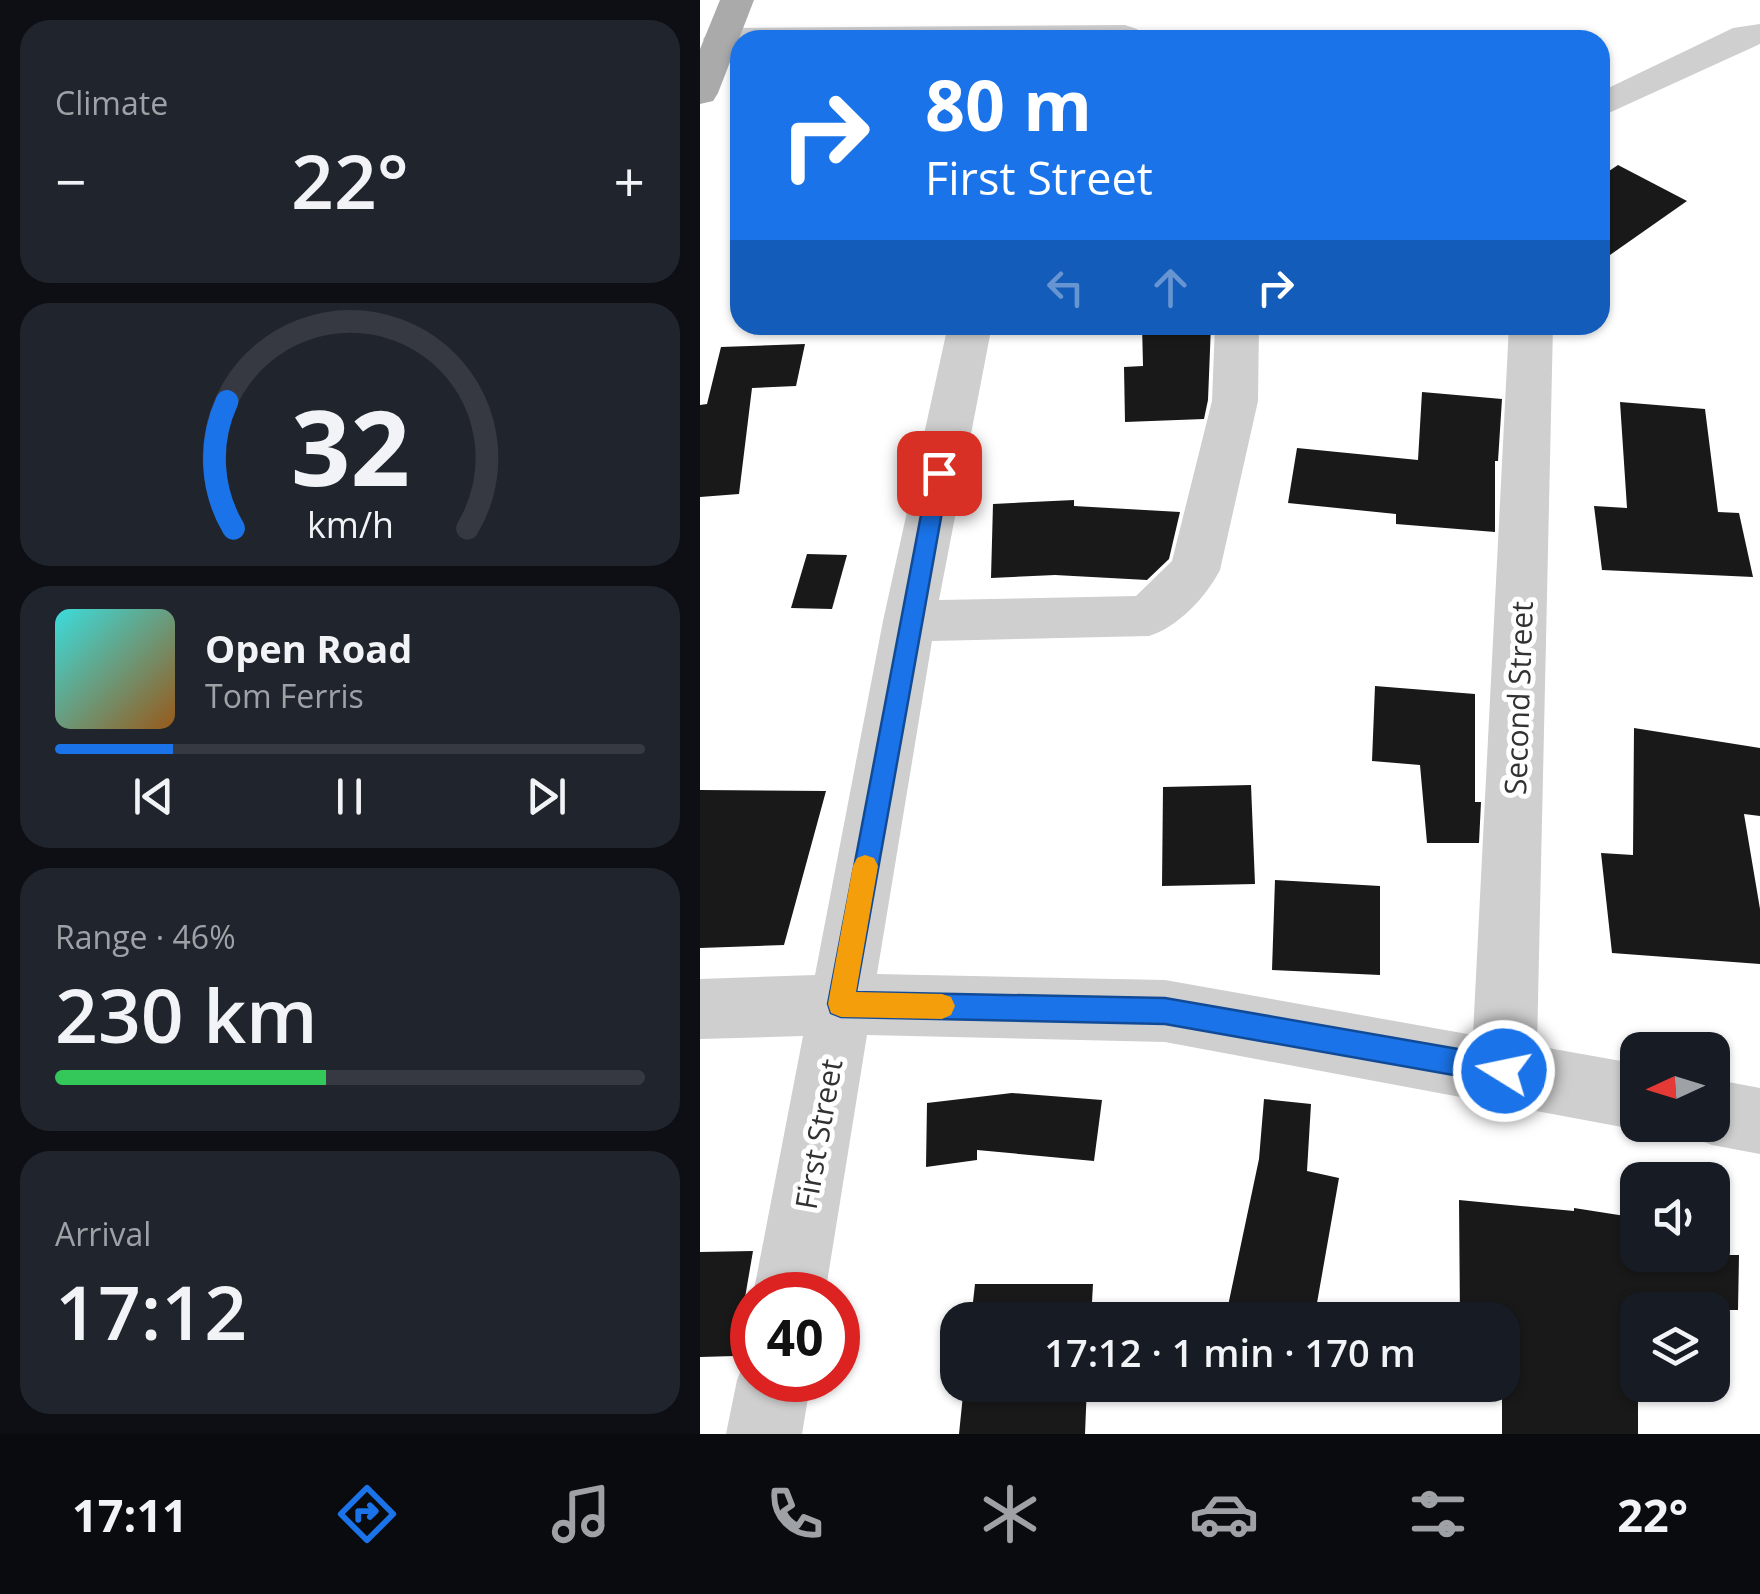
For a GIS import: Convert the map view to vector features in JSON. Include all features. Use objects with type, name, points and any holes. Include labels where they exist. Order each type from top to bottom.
[{"type":"main road","points":[[700,93],[738,0]]},
{"type":"street","points":[[1610,101],[1745,35],[1760,34]]},
{"type":"street","points":[[721,39],[730,39]]},
{"type":"street","name":"First Street","points":[[793,1272],[909,622],[968,335]]},
{"type":"street","points":[[909,622],[1149,616],[1195,570],[1235,400],[1237,335]]},
{"type":"street","name":"Second Street","points":[[1504,1071],[1531,335]]},
{"type":"street","points":[[700,1009],[841,1004],[1165,1011],[1620,1094]]},
{"type":"street","points":[[1730,1115],[1760,1121]]},
{"type":"street","points":[[764,1434],[770,1402]]},
{"type":"building","points":[[1618,165],[1687,201],[1610,255],[1610,170]]},
{"type":"building","points":[[1142,335],[1211,335],[1204,419],[1125,422],[1124,367],[1143,366]]},
{"type":"building","points":[[805,344],[796,386],[752,388],[739,494],[700,497],[700,405],[707,404],[721,347]]},
{"type":"building","points":[[1422,392],[1502,399],[1495,461],[1495,532],[1396,524],[1396,514],[1288,503],[1297,448],[1418,460]]},
{"type":"building","points":[[1620,402],[1705,409],[1718,512],[1739,513],[1753,577],[1602,570],[1594,506],[1627,508]]},
{"type":"building","points":[[1074,500],[1074,506],[1180,512],[1169,559],[1147,580],[1055,575],[991,578],[993,504]]},
{"type":"building","points":[[807,554],[847,555],[832,609],[791,608]]},
{"type":"building","points":[[1375,686],[1475,694],[1475,802],[1481,802],[1479,843],[1427,843],[1420,765],[1372,761]]},
{"type":"building","points":[[1634,728],[1760,748],[1760,816],[1744,814],[1760,909],[1760,964],[1612,953],[1601,853],[1633,855]]},
{"type":"building","points":[[1251,785],[1255,884],[1162,886],[1163,787]]},
{"type":"building","points":[[700,790],[826,791],[784,945],[700,948]]},
{"type":"building","points":[[1275,880],[1380,886],[1380,975],[1272,970]]},
{"type":"building","points":[[1012,1093],[1102,1100],[1094,1161],[977,1150],[977,1160],[926,1167],[927,1103]]},
{"type":"building","points":[[1264,1099],[1311,1104],[1307,1171],[1339,1178],[1317,1302],[1229,1302],[1259,1159]]},
{"type":"building","points":[[1459,1200],[1620,1215],[1620,1272],[1730,1272],[1730,1255],[1739,1255],[1738,1310],[1730,1310],[1730,1292],[1620,1292],[1620,1402],[1638,1402],[1638,1434],[1502,1434],[1502,1402],[1520,1402],[1520,1302],[1460,1302]]},
{"type":"building","points":[[753,1251],[749,1272],[730,1272],[730,1356],[700,1357],[700,1252]]},
{"type":"building","points":[[975,1284],[1093,1284],[1092,1302],[973,1302]]},
{"type":"building","points":[[962,1402],[1086,1402],[1085,1434],[959,1434]]},
{"type":"slow traffic","points":[[865,866],[841,1004],[942,1006]]},
{"type":"route","points":[[939,473],[841,1004],[1165,1011],[1504,1071]]}]
